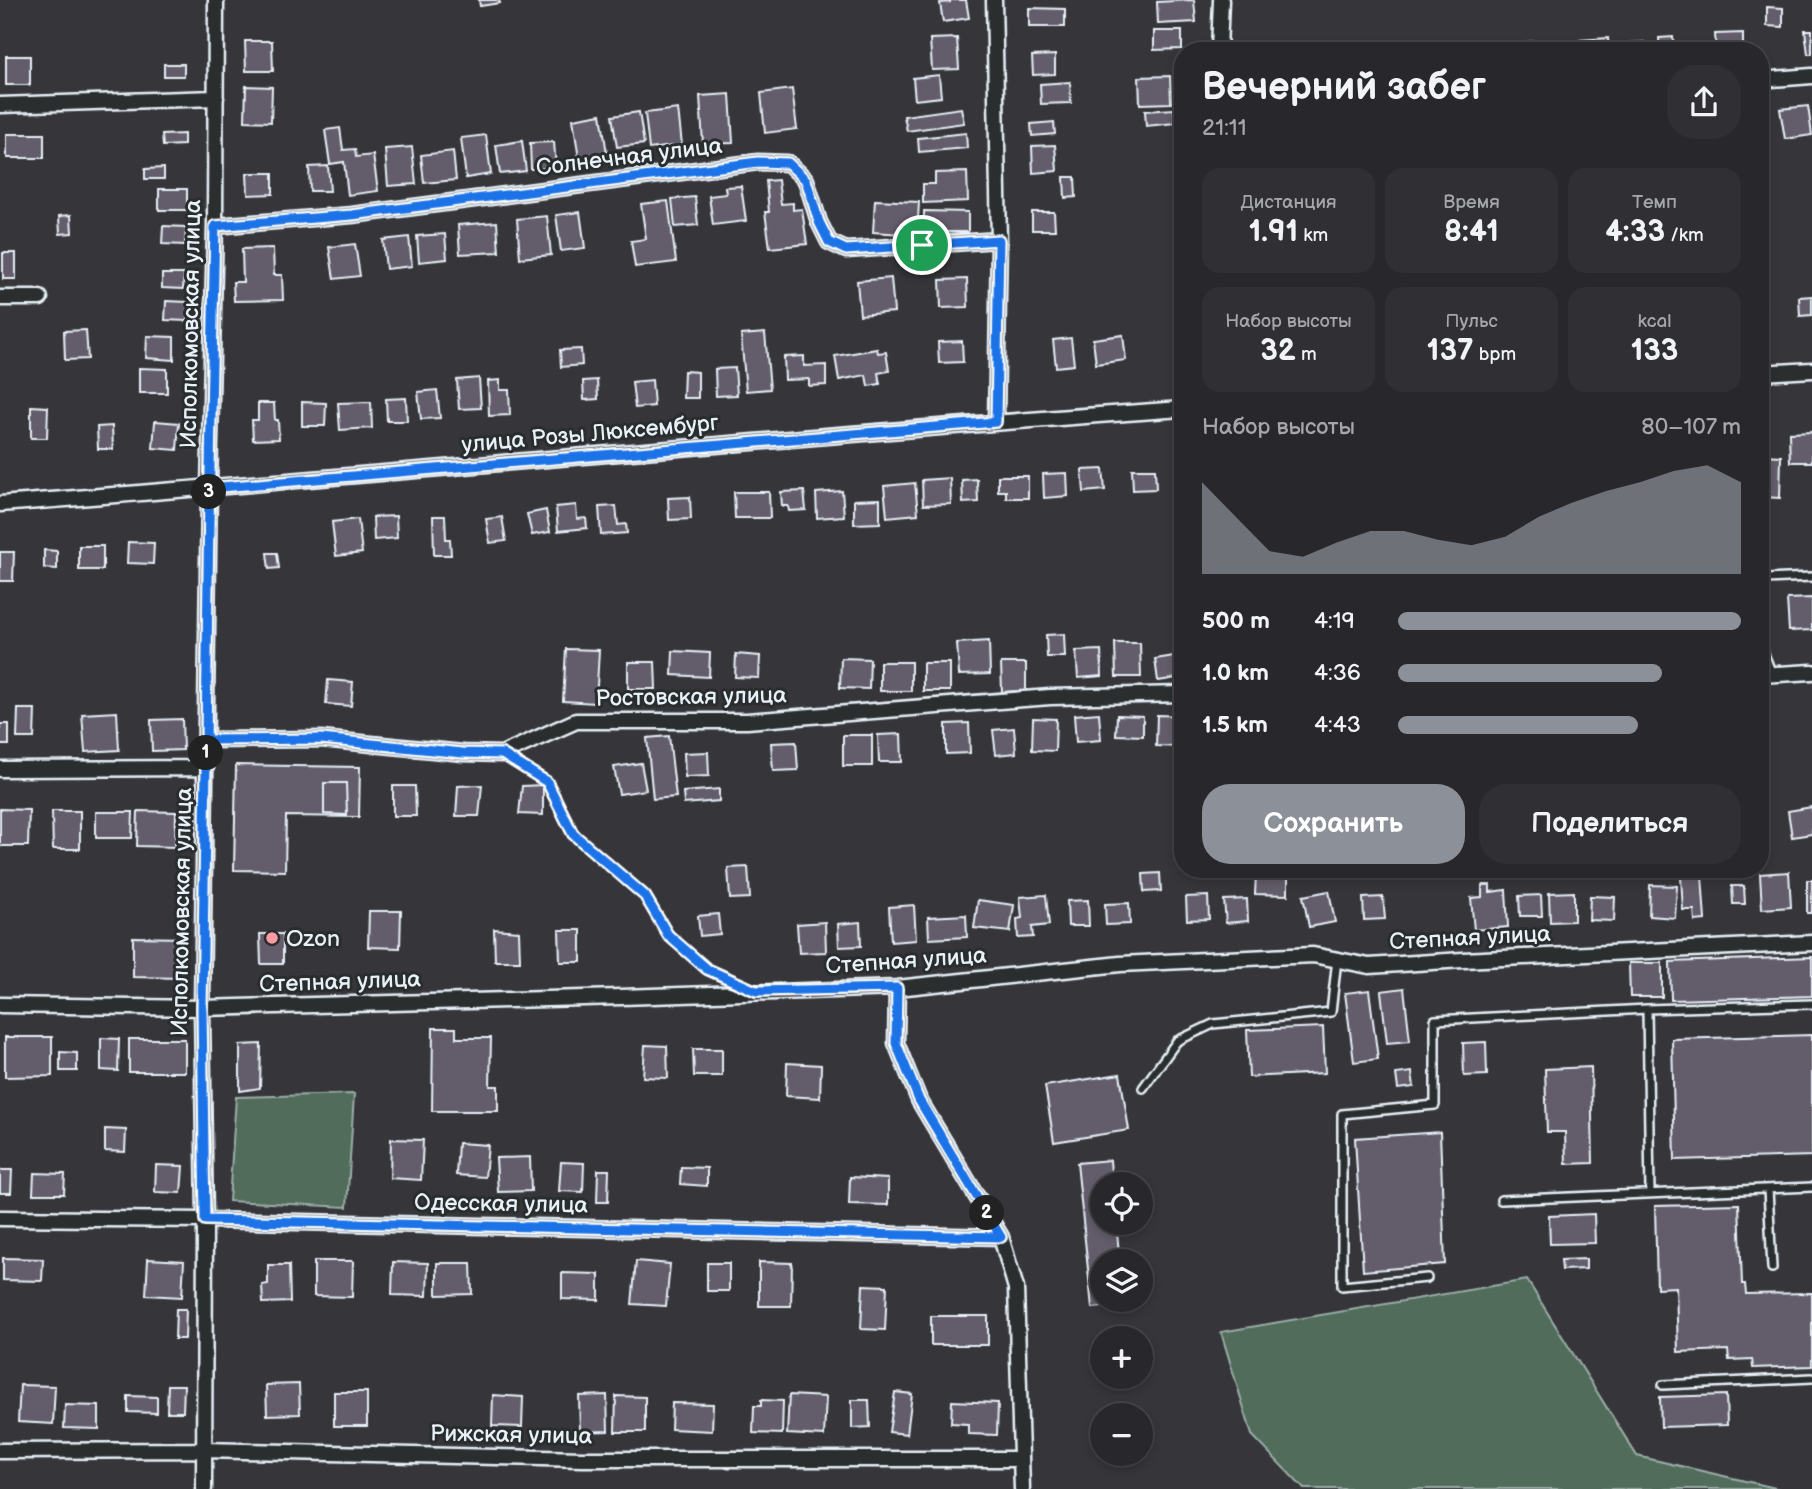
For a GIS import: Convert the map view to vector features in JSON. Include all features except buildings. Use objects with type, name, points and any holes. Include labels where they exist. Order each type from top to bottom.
[{"type":"street","name":"Исполкомовская улица","points":[[204,1489],[205,1220],[202,1008],[215,226],[216,0]]},
{"type":"street","points":[[994,0],[999,240],[996,422]]},
{"type":"street","points":[[1219,42],[1221,0]]},
{"type":"street","points":[[1769,79],[1812,76]]},
{"type":"street","points":[[0,105],[216,98]]},
{"type":"street","name":"Солнечная улица","points":[[215,226],[352,215],[758,162],[788,163],[806,180],[819,222],[829,242],[846,250],[999,240]]},
{"type":"street","points":[[0,298],[40,298]]},
{"type":"street","points":[[1769,372],[1812,370]]},
{"type":"street","name":"улица Розы Люксембург","points":[[0,504],[1174,410]]},
{"type":"street","points":[[1769,674],[1812,672]]},
{"type":"street","name":"Ростовская улица","points":[[206,740],[321,739],[463,753],[502,754],[576,721],[747,721],[1050,697],[1174,694]]},
{"type":"street","points":[[0,769],[206,768]]},
{"type":"street","name":"Степная улица","points":[[0,1005],[202,1008],[897,988],[1120,964],[1313,954],[1369,966],[1812,943]]},
{"type":"street","points":[[897,988],[896,1043],[919,1100],[1001,1237],[1016,1288],[1022,1489]]},
{"type":"street","name":"Одесская улица","points":[[0,1218],[1001,1237]]},
{"type":"street","name":"Рижская улица","points":[[0,1451],[204,1450],[583,1459],[1020,1459]]},
{"type":"lane","points":[[1769,579],[1812,577]]},
{"type":"lane","points":[[1143,1088],[1177,1041],[1213,1024],[1331,1012],[1336,959]]},
{"type":"lane","points":[[1427,1278],[1342,1286],[1342,1114],[1435,1105],[1435,1020],[1812,1004]]},
{"type":"lane","points":[[1647,1009],[1650,1193]]},
{"type":"lane","points":[[1501,1200],[1812,1187]]},
{"type":"lane","points":[[1768,1189],[1772,1268]]},
{"type":"lane","points":[[1663,1385],[1812,1378]]},
{"type":"path","points":[[502,754],[547,782],[573,834],[645,896],[668,935],[707,969],[732,980]]},
{"type":"green space","points":[[354,1094],[347,1207],[229,1201],[236,1097]]},
{"type":"green space","points":[[1527,1280],[1637,1456],[1780,1489],[1304,1489],[1252,1435],[1221,1332]]},
{"type":"place","name":"Ozon","points":[[272,938]]},
{"type":"route","points":[[922,245],[846,250],[829,242],[819,222],[806,180],[788,163],[758,162],[352,215],[215,226],[209,488],[202,1008],[205,1220],[1001,1237],[919,1100],[896,1043],[897,988],[756,991],[707,969],[668,935],[645,896],[573,834],[547,782],[502,754],[463,753],[321,739],[206,740],[209,488],[996,422],[999,240],[922,245]]}]
